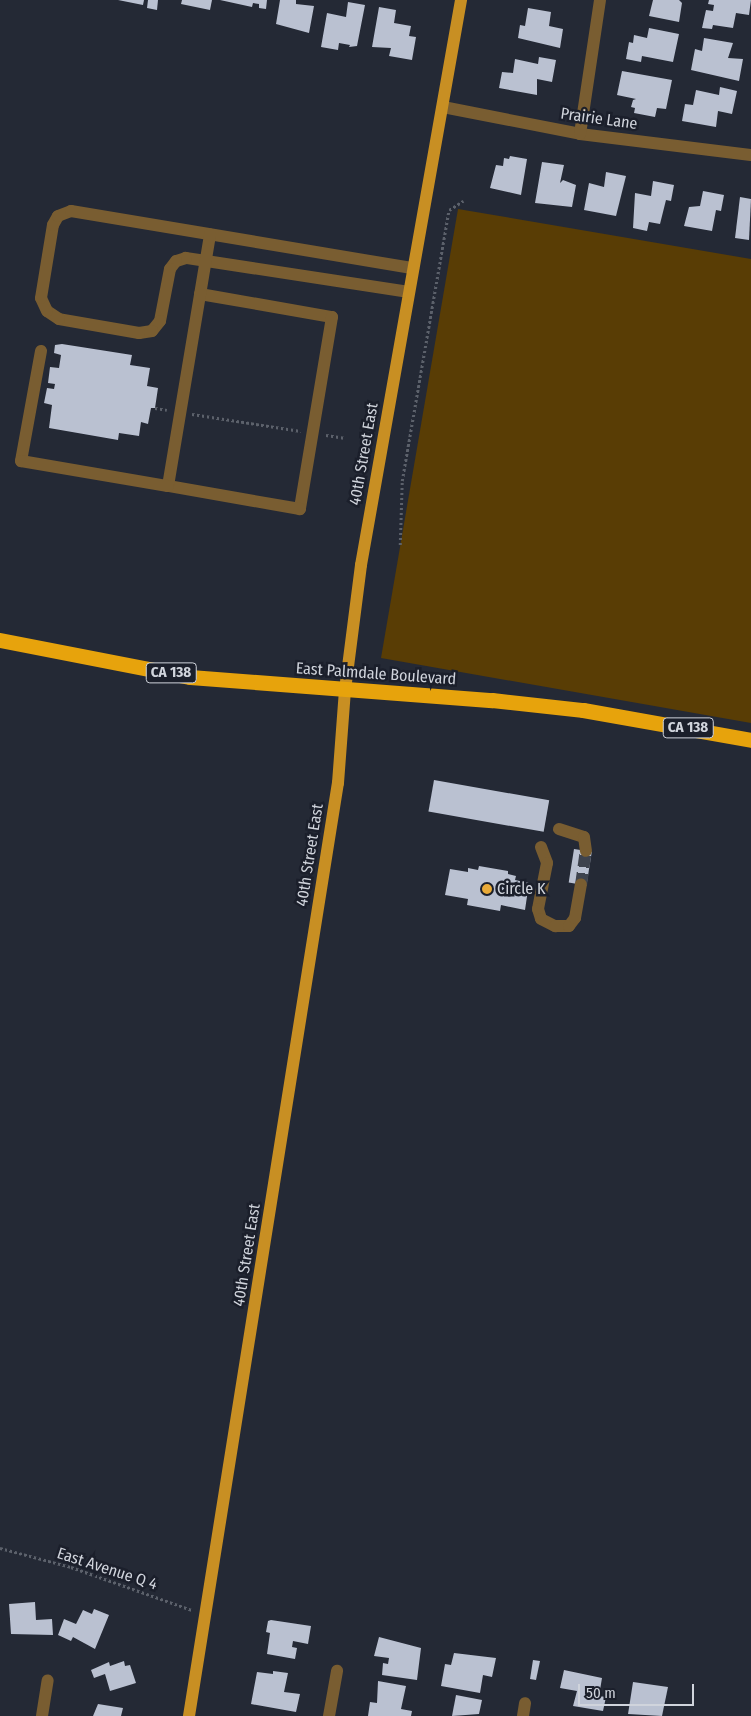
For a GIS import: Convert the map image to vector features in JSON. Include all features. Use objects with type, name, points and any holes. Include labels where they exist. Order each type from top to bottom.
[{"type":"highway","name":"East Palmdale Boulevard","points":[[0,640],[190,677],[583,710],[751,740]]},
{"type":"main road","name":"40th Street East","points":[[190,1716],[338,783],[345,690],[361,565],[413,268],[444,108],[461,0]]},
{"type":"street","points":[[580,134],[600,0]]},
{"type":"street","name":"Prairie Lane","points":[[444,108],[580,134],[751,155]]},
{"type":"street","points":[[409,292],[206,259],[186,258],[176,261],[170,268],[160,321],[152,331],[139,333],[59,319],[47,311],[41,298],[52,225],[58,216],[71,211],[413,268]]},
{"type":"street","points":[[168,486],[210,234]]},
{"type":"street","points":[[41,351],[22,461],[300,509],[332,317],[200,294]]},
{"type":"street","points":[[559,829],[584,837],[586,851]]},
{"type":"street","points":[[541,847],[547,863],[538,909],[541,919],[555,926],[569,926],[575,918],[581,885]]},
{"type":"street","points":[[329,1716],[337,1671]]},
{"type":"street","points":[[42,1716],[48,1680]]},
{"type":"street","points":[[523,1716],[525,1703]]},
{"type":"path","points":[[400,545],[402,481],[449,210],[463,201]]},
{"type":"path","points":[[155,408],[344,438]]},
{"type":"path","name":"East Avenue Q 4","points":[[0,1548],[71,1567],[206,1614]]},
{"type":"shaded area","points":[[458,209],[751,259],[751,723],[381,658]]},
{"type":"building","points":[[118,0],[144,0],[143,5]]},
{"type":"building","points":[[148,0],[158,0],[157,10],[147,8]]},
{"type":"building","points":[[182,0],[212,0],[210,10],[181,4]]},
{"type":"building","points":[[220,0],[267,0],[266,9],[259,8],[259,4],[253,3],[252,7]]},
{"type":"building","points":[[280,0],[296,0],[296,4],[314,6],[309,33],[276,24]]},
{"type":"building","points":[[653,0],[679,0],[682,3],[679,22],[649,16]]},
{"type":"building","points":[[709,0],[751,0],[749,15],[736,13],[733,28],[713,25],[712,29],[702,28],[706,10],[713,11],[714,5],[708,4]]},
{"type":"building","points":[[348,2],[365,5],[357,46],[349,47],[350,45],[339,43],[338,50],[321,47],[327,13],[346,17]]},
{"type":"building","points":[[379,7],[396,10],[394,23],[411,26],[409,36],[416,37],[412,60],[389,56],[391,48],[372,47]]},
{"type":"building","points":[[528,8],[551,12],[549,26],[563,29],[560,48],[518,38],[520,25],[525,26]]},
{"type":"building","points":[[649,28],[679,34],[673,62],[642,56],[641,62],[626,59],[629,42],[633,43],[634,35],[647,38]]},
{"type":"building","points":[[704,38],[733,43],[728,58],[743,59],[739,81],[691,70],[695,49],[702,51]]},
{"type":"building","points":[[539,57],[556,60],[552,82],[537,79],[537,95],[499,88],[502,72],[513,73],[515,59],[538,64]]},
{"type":"building","points":[[622,71],[672,80],[666,109],[657,108],[655,117],[634,113],[635,108],[631,107],[633,100],[636,99],[617,95]]},
{"type":"building","points":[[720,87],[737,91],[732,114],[718,111],[716,127],[682,121],[685,104],[693,105],[696,90],[719,95]]},
{"type":"building","points":[[510,156],[527,159],[521,195],[490,188],[496,165],[503,166],[504,158],[509,159]]},
{"type":"building","points":[[542,162],[564,165],[560,183],[563,180],[576,185],[572,207],[535,203]]},
{"type":"building","points":[[606,172],[626,176],[616,216],[584,210],[589,183],[604,187]]},
{"type":"building","points":[[653,181],[674,185],[671,201],[666,200],[660,224],[649,222],[647,231],[633,228],[635,193],[651,196]]},
{"type":"building","points":[[703,191],[724,195],[721,211],[716,210],[712,231],[684,226],[689,207],[700,206]]},
{"type":"building","points":[[740,197],[751,199],[749,240],[735,238]]},
{"type":"building","points":[[62,344],[132,355],[130,365],[150,368],[147,386],[158,388],[155,408],[151,408],[148,424],[141,422],[139,436],[119,433],[118,440],[49,428],[52,405],[44,403],[47,388],[54,389],[55,384],[48,383],[50,367],[59,368],[61,355],[54,353],[55,345]]},
{"type":"building","name":"Circle K","points":[[434,780],[549,800],[544,832],[428,812]]},
{"type":"building","points":[[574,849],[592,852],[586,885],[569,883]]},
{"type":"building","name":"Circle K","points":[[479,866],[508,871],[508,874],[516,876],[515,880],[529,883],[525,910],[501,905],[500,911],[467,905],[468,899],[445,895],[450,869],[468,872],[468,868],[478,870]]},
{"type":"building","points":[[35,1602],[36,1620],[52,1619],[53,1635],[11,1634],[9,1604]]},
{"type":"building","points":[[94,1609],[109,1615],[95,1649],[73,1637],[71,1641],[58,1635],[64,1619],[76,1624],[83,1610],[92,1614]]},
{"type":"building","points":[[268,1621],[311,1626],[308,1644],[293,1641],[292,1647],[297,1648],[295,1659],[267,1654],[270,1633],[266,1632]]},
{"type":"building","points":[[379,1637],[421,1648],[417,1680],[382,1675],[383,1663],[388,1664],[389,1658],[374,1656]]},
{"type":"building","points":[[454,1653],[496,1658],[492,1677],[483,1675],[480,1693],[441,1686],[445,1664],[451,1665]]},
{"type":"building","points":[[533,1660],[540,1661],[536,1680],[530,1679]]},
{"type":"building","points":[[124,1661],[125,1666],[130,1665],[136,1683],[110,1691],[105,1674],[94,1678],[91,1670],[109,1662],[110,1666]]},
{"type":"building","points":[[564,1670],[602,1678],[599,1696],[606,1697],[603,1711],[573,1706],[577,1691],[560,1688]]},
{"type":"building","points":[[273,1671],[288,1673],[284,1692],[300,1694],[296,1712],[251,1704],[257,1672],[273,1674]]},
{"type":"building","points":[[378,1681],[406,1686],[401,1709],[412,1711],[411,1716],[368,1716],[370,1702],[377,1703]]},
{"type":"building","points":[[633,1682],[668,1687],[662,1716],[628,1714]]},
{"type":"building","points":[[456,1695],[482,1700],[479,1714],[452,1716]]},
{"type":"building","points":[[98,1704],[123,1708],[121,1716],[93,1716]]},
{"type":"tunnel","points":[[581,885],[586,851]]},
{"type":"place","name":"Circle K","points":[[487,889]]}]
